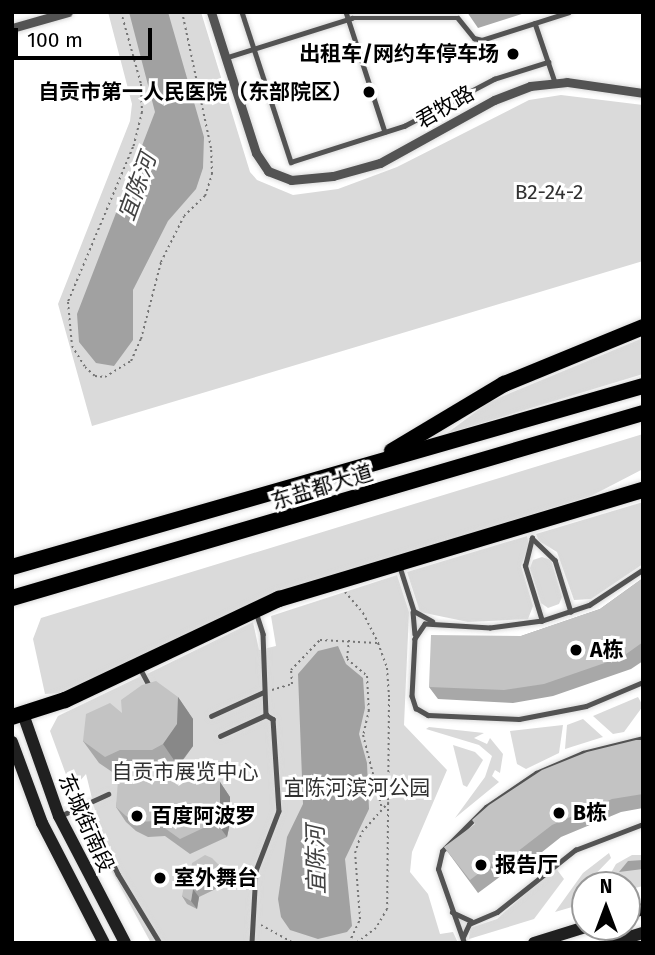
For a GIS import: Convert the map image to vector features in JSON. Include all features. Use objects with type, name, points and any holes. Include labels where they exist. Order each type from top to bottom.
[{"type":"highway","points":[[351,470],[408,443],[504,384],[643,327]]},
{"type":"highway","name":"东盐都大道","points":[[12,567],[643,386]]},
{"type":"highway","name":"东盐都大道","points":[[12,598],[643,413]]},
{"type":"highway","points":[[606,501],[643,481]]},
{"type":"highway","points":[[18,715],[65,700],[255,608],[398,562],[530,531],[606,501],[643,490]]},
{"type":"main road","name":"东城街南段","points":[[18,715],[60,817],[125,943]]},
{"type":"main road","name":"东城街南段","points":[[12,743],[42,823],[104,943]]},
{"type":"main road","points":[[534,943],[571,931]]},
{"type":"main road","points":[[610,943],[643,933]]},
{"type":"street","points":[[12,28],[68,12]]},
{"type":"street","points":[[211,12],[225,58]]},
{"type":"street","name":"君牧路","points":[[225,58],[256,153],[268,171],[291,180],[353,172],[401,153],[505,94],[555,82],[643,93]]},
{"type":"lane","points":[[242,12],[291,162],[385,132],[494,79],[548,62]]},
{"type":"lane","points":[[346,12],[385,132]]},
{"type":"lane","points":[[225,58],[349,19],[458,18],[480,40],[569,12]]},
{"type":"lane","points":[[535,23],[555,82]]},
{"type":"lane","points":[[530,531],[555,560],[571,612]]},
{"type":"lane","points":[[530,531],[525,566],[542,621]]},
{"type":"lane","points":[[398,562],[412,608],[415,639],[412,699],[416,708],[428,715],[486,720],[549,715],[597,703],[643,682]]},
{"type":"lane","points":[[412,608],[420,617],[437,622],[490,628],[542,621],[571,612],[612,593],[643,570]]},
{"type":"lane","points":[[255,608],[263,634],[266,715]]},
{"type":"lane","points":[[415,639],[422,626],[437,622]]},
{"type":"lane","points":[[138,664],[150,687]]},
{"type":"lane","points":[[211,716],[264,692]]},
{"type":"lane","points":[[220,736],[266,715]]},
{"type":"lane","points":[[252,943],[256,871],[279,811],[273,719],[266,715]]},
{"type":"lane","points":[[464,942],[450,910],[437,861],[478,814],[554,764],[643,738]]},
{"type":"lane","points":[[60,817],[108,794]]},
{"type":"lane","points":[[85,805],[118,874],[160,943]]},
{"type":"lane","points":[[450,910],[463,920],[475,920],[495,913],[585,844],[643,824]]},
{"type":"lane","points":[[464,942],[466,928],[475,920]]},
{"type":"path","points":[[121,12],[141,84],[142,112],[133,147],[68,302],[72,346],[95,376],[120,371],[131,361],[141,340],[161,262],[184,216],[205,196],[212,174],[211,148],[182,12]]},
{"type":"path","points":[[335,581],[363,613],[378,643],[387,668],[389,699],[387,909],[376,928],[356,943]]},
{"type":"path","points":[[264,692],[292,684],[291,670],[320,640],[378,643]]},
{"type":"path","points":[[349,640],[347,659],[368,676],[369,710],[363,736],[382,808]]},
{"type":"path","points":[[349,943],[360,919],[355,853],[362,832],[390,802]]},
{"type":"path","points":[[253,921],[294,943]]},
{"type":"green space","name":"B2-24-2","points":[[108,12],[201,12],[250,172],[257,180],[293,195],[338,189],[397,167],[529,100],[561,95],[643,105],[643,261],[92,426],[58,304],[130,121],[132,104]]},
{"type":"green space","points":[[643,338],[643,374],[446,434],[489,402]]},
{"type":"green space","points":[[643,434],[643,469],[591,496],[263,598],[63,693],[45,694],[33,639],[41,618]]},
{"type":"green space","points":[[643,502],[643,564],[591,599],[574,600],[557,552],[539,541],[536,534]]},
{"type":"green space","points":[[527,536],[529,545],[521,566],[533,606],[528,619],[468,622],[420,612],[407,572]]},
{"type":"green space","points":[[542,557],[551,560],[562,597],[559,604],[548,608],[541,603],[530,568],[533,560]]},
{"type":"green space","points":[[397,575],[409,612],[404,725],[447,770],[412,852],[410,872],[428,894],[440,934],[453,932],[458,943],[151,943],[83,818],[107,859],[86,774],[78,783],[75,799],[50,731],[58,716],[141,676],[148,679],[147,674],[253,622],[259,650],[276,646],[271,616]]},
{"type":"green space","points":[[638,697],[643,706],[624,732],[613,734],[593,716]]},
{"type":"green space","points":[[583,719],[603,737],[565,749],[567,725]]},
{"type":"green space","points":[[563,725],[559,753],[526,769],[517,764],[510,731]]},
{"type":"green space","points":[[429,727],[484,733],[474,738],[487,744],[490,738],[503,754],[500,773],[495,770],[492,776],[499,782],[455,818],[485,777],[492,756],[479,745],[426,729]]},
{"type":"green space","points":[[453,745],[475,752],[483,760],[467,787],[463,785]]},
{"type":"green space","points":[[609,853],[611,858],[598,871],[586,871]]},
{"type":"green space","points":[[632,855],[643,855],[643,886],[641,871],[612,871],[616,864]]},
{"type":"green space","points":[[555,867],[564,879],[534,919],[469,939],[470,928],[497,919]]},
{"type":"green space","points":[[571,890],[571,907],[555,912]]},
{"type":"water","name":"宜陈河","points":[[129,12],[168,12],[204,137],[203,168],[196,189],[168,221],[133,290],[133,340],[114,366],[96,363],[79,342],[77,314],[155,112]]},
{"type":"water","name":"宜陈河","points":[[338,646],[346,664],[363,678],[365,708],[359,734],[367,763],[369,809],[345,859],[352,926],[347,932],[318,939],[290,930],[281,917],[278,899],[287,837],[303,804],[298,674],[318,651]]},
{"type":"water","points":[[643,860],[643,869],[620,871],[628,861]]},
{"type":"building","name":"A栋","points":[[643,578],[643,642],[622,657],[544,684],[504,690],[429,687],[431,635],[521,636],[600,609]]},
{"type":"building","points":[[156,681],[178,697],[177,724],[163,744],[152,750],[120,750],[105,757],[83,741],[86,714],[110,703],[122,713],[121,700],[142,685]]},
{"type":"building","points":[[643,740],[643,794],[612,799],[552,825],[504,862],[500,857],[470,880],[444,847],[475,824],[472,820],[489,805],[542,770],[587,752]]},
{"type":"building","points":[[187,760],[220,782],[220,809],[216,822],[180,839],[155,821],[138,822],[116,807],[118,780],[135,769],[159,772]]},
{"type":"building","points":[[205,855],[218,864],[217,878],[193,889],[191,901],[182,896],[184,886],[189,887],[192,863]]},
{"type":"place","name":"出租车/网约车停车场","points":[[513,54]]},
{"type":"place","name":"自贡市第一人民医院（东部院区）","points":[[369,92]]},
{"type":"place","name":"A栋","points":[[576,650]]},
{"type":"place","name":"B栋","points":[[559,813]]},
{"type":"place","name":"百度阿波罗","points":[[137,816]]},
{"type":"place","name":"报告厅","points":[[481,865]]},
{"type":"place","name":"室外舞台","points":[[160,878]]},
{"type":"park label","name":"自贡市展览中心","points":[[185,772]]},
{"type":"park label","name":"宜陈河滨河公园","points":[[357,788]]}]
